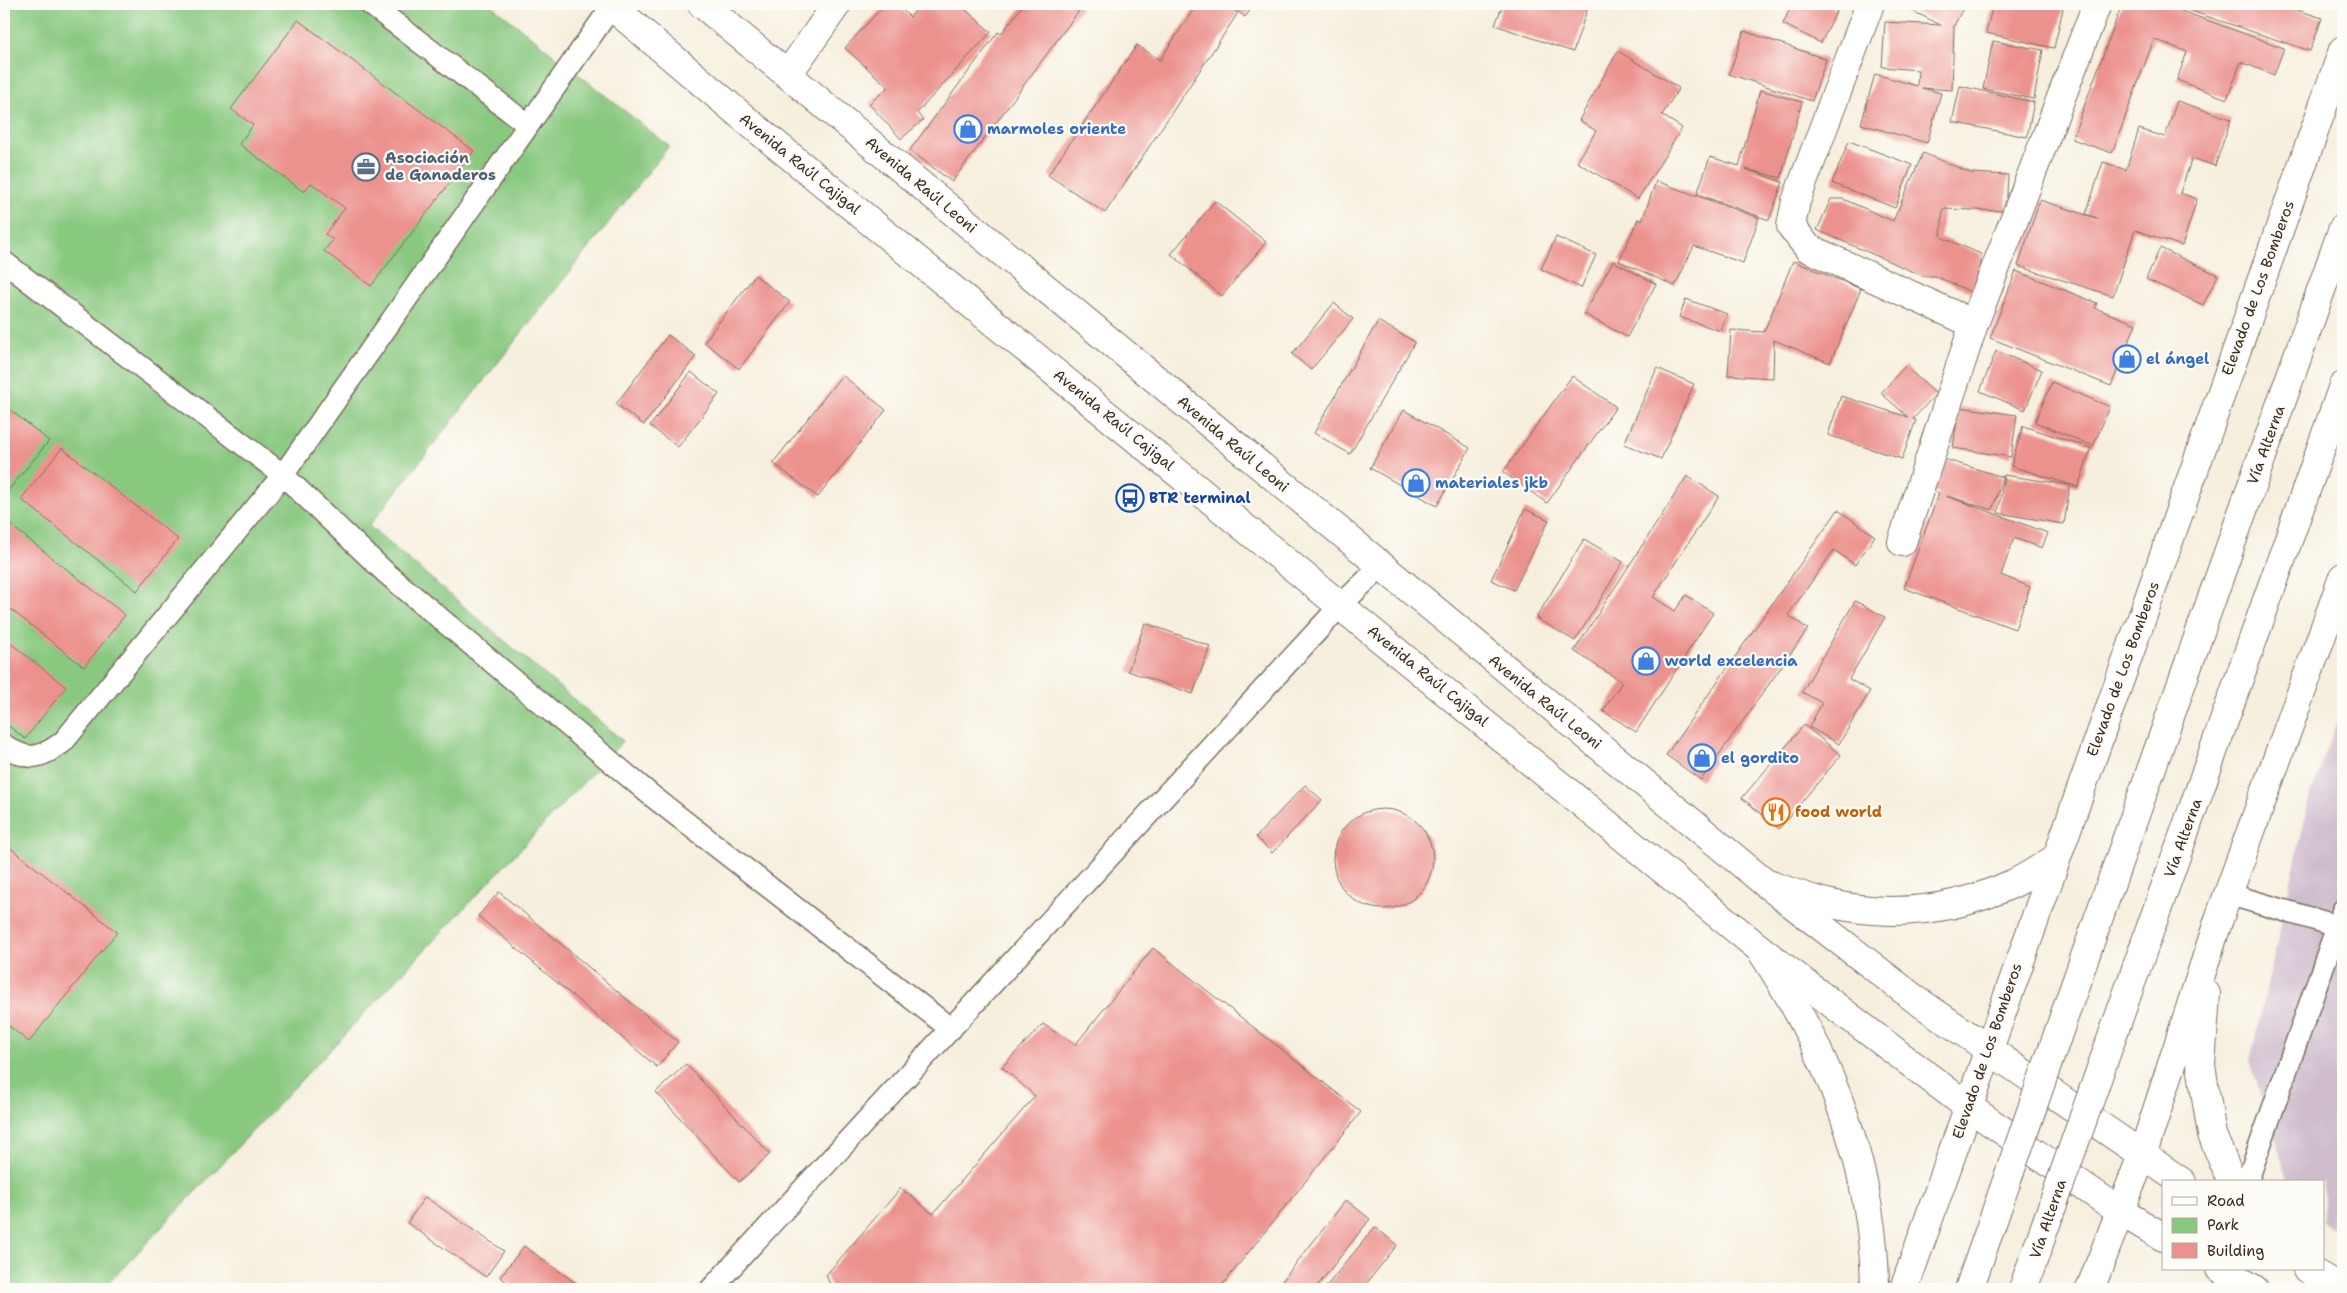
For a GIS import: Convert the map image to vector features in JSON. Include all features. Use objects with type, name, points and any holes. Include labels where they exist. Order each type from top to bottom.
[{"type":"main road","name":"Avenida Raúl Leoni","points":[[702,4],[1380,567],[1765,883],[1915,999],[2143,1153],[2179,1180]]},
{"type":"main road","points":[[788,74],[837,4]]},
{"type":"main road","points":[[1870,4],[1796,201],[1792,226],[1808,248],[1974,324]]},
{"type":"main road","points":[[1902,542],[1974,324],[2097,4]]},
{"type":"main road","name":"Avenida Raúl Cajigal","points":[[610,5],[751,124],[1760,949],[1967,1106],[2120,1212],[2162,1236]]},
{"type":"main road","name":"Elevado de Los Bomberos","points":[[1904,1289],[1967,1106],[2343,50]]},
{"type":"main road","name":"Vía Alterna","points":[[1969,1289],[2343,228]]},
{"type":"main road","name":"Vía Alterna","points":[[2023,1289],[2343,386]]},
{"type":"main road","points":[[2090,1289],[2143,1153],[2224,906],[2343,577]]},
{"type":"main road","points":[[1765,883],[1826,903],[1873,911],[1922,910],[1969,902],[2014,884],[2055,859]]},
{"type":"main road","points":[[2224,906],[2206,994],[2201,1065],[2212,1135],[2231,1180]]},
{"type":"main road","points":[[1760,949],[1784,986],[1812,1037],[1830,1076],[1850,1131],[1872,1233],[1875,1289]]},
{"type":"main road","points":[[2222,1270],[2254,1289]]},
{"type":"main road","points":[[2310,1270],[2343,1288]]},
{"type":"lane","points":[[370,4],[528,125]]},
{"type":"lane","points":[[4,745],[20,756],[44,756],[63,742],[283,475],[610,5]]},
{"type":"lane","points":[[4,262],[283,475],[386,573],[652,796],[951,1029]]},
{"type":"lane","points":[[711,1289],[1341,605],[1380,567]]},
{"type":"lane","points":[[2224,906],[2340,918],[2248,1180]]},
{"type":"shaded area","points":[[2343,705],[2343,1238],[2324,1221],[2324,1180],[2288,1180],[2250,1061],[2310,797]]},
{"type":"green space","points":[[4,4],[490,4],[669,146],[369,526],[623,741],[103,1289],[4,1289]]},
{"type":"building","points":[[885,4],[896,4],[910,17],[921,4],[939,4],[944,8],[948,4],[959,4],[991,32],[917,113],[923,120],[901,139],[869,104],[888,87],[845,48]]},
{"type":"building","points":[[1024,4],[1075,4],[1081,8],[952,182],[910,150],[998,32],[1001,34]]},
{"type":"building","points":[[1197,4],[1223,4],[1238,13],[1105,213],[1048,175],[1137,45],[1160,60]]},
{"type":"building","points":[[1229,4],[1255,4],[1245,17]]},
{"type":"building","points":[[1503,4],[1589,4],[1573,52],[1495,25]]},
{"type":"building","points":[[1792,4],[1825,4],[1837,10],[1821,43],[1783,24]]},
{"type":"building","points":[[1898,4],[1965,4],[1954,26],[1952,90],[1922,88],[1941,93],[1927,143],[1861,124],[1875,74],[1917,86],[1918,70],[1882,67],[1885,22],[1941,25]]},
{"type":"building","points":[[1993,4],[2064,4],[2054,48],[1986,33]]},
{"type":"building","points":[[2122,4],[2162,4],[2284,48],[2274,75],[2241,62],[2227,99],[2177,80],[2187,52],[2154,39],[2112,153],[2072,139]]},
{"type":"building","points":[[2170,4],[2279,4],[2322,18],[2310,51]]},
{"type":"building","name":"Asociación de Ganaderos","points":[[298,20],[474,151],[371,286],[324,251],[333,240],[325,234],[345,208],[311,183],[304,192],[239,144],[253,125],[231,109]]},
{"type":"building","points":[[1744,31],[1826,59],[1812,101],[1729,74]]},
{"type":"building","points":[[1993,41],[2043,50],[2034,99],[1983,89]]},
{"type":"building","points":[[1618,51],[1679,88],[1662,115],[1682,128],[1638,199],[1577,162],[1596,131],[1579,120]]},
{"type":"building","points":[[1960,86],[2034,102],[2027,137],[1952,122]]},
{"type":"building","points":[[1760,90],[1802,102],[1781,178],[1746,169],[1783,182],[1769,220],[1697,194],[1710,157],[1739,166]]},
{"type":"building","points":[[2177,101],[2231,119],[2215,166],[2192,158],[2180,193],[2197,199],[2182,246],[2135,230],[2113,296],[2018,266],[2040,200],[2099,219],[2086,214],[2103,162],[2126,170],[2139,129],[2165,137]]},
{"type":"building","points":[[1849,141],[1912,165],[1895,208],[1832,183]]},
{"type":"building","points":[[1923,153],[1971,173],[2008,175],[2006,211],[1943,209],[1941,237],[1981,254],[1980,296],[1935,276],[1923,276],[1817,230],[1831,199],[1843,199],[1893,221]]},
{"type":"building","points":[[1656,181],[1759,218],[1743,263],[1694,246],[1675,286],[1619,261],[1638,219],[1642,221]]},
{"type":"building","points":[[1215,201],[1266,242],[1222,296],[1171,254]]},
{"type":"building","points":[[1556,237],[1596,255],[1581,288],[1541,269]]},
{"type":"building","points":[[2160,248],[2218,275],[2203,305],[2146,279]]},
{"type":"building","points":[[1613,261],[1656,284],[1627,337],[1584,314]]},
{"type":"building","points":[[1793,261],[1861,289],[1830,363],[1774,340],[1773,378],[1728,375],[1731,330],[1764,332]]},
{"type":"building","points":[[2016,271],[2097,303],[2095,308],[2136,324],[2111,386],[1990,338]]},
{"type":"building","points":[[755,275],[790,302],[739,369],[704,342]]},
{"type":"building","points":[[1686,299],[1727,314],[1721,331],[1679,317]]},
{"type":"building","points":[[1334,303],[1353,319],[1311,370],[1292,354]]},
{"type":"building","points":[[1378,321],[1415,342],[1350,454],[1314,433]]},
{"type":"building","points":[[668,335],[696,356],[644,425],[616,404]]},
{"type":"building","points":[[1996,351],[2042,370],[2025,410],[1980,391]]},
{"type":"building","points":[[1905,366],[1936,394],[1913,419],[1916,420],[1902,459],[1828,435],[1841,396],[1908,417],[1881,393]]},
{"type":"building","points":[[1657,368],[1694,384],[1661,459],[1624,444]]},
{"type":"building","points":[[691,372],[719,394],[678,447],[650,426]]},
{"type":"building","points":[[842,375],[886,410],[818,497],[773,463]]},
{"type":"building","points":[[1572,376],[1616,407],[1547,503],[1503,472]]},
{"type":"building","points":[[2052,382],[2110,407],[2093,446],[2035,422]]},
{"type":"building","points":[[4,405],[49,441],[6,493],[4,491]]},
{"type":"building","points":[[1959,407],[2017,415],[2011,457],[1953,448]]},
{"type":"building","points":[[1404,410],[1470,448],[1437,506],[1370,468]]},
{"type":"building","points":[[2023,426],[2091,448],[2078,487],[2011,466]]},
{"type":"building","points":[[62,448],[178,539],[137,591],[21,499]]},
{"type":"building","points":[[1944,459],[2003,477],[1992,510],[1946,496],[2048,533],[2042,548],[2014,538],[2001,575],[2030,587],[2015,629],[1904,588],[1939,493],[1933,491]]},
{"type":"building","points":[[2004,475],[2070,485],[2064,524],[1998,513]]},
{"type":"building","points":[[1687,476],[1719,496],[1653,597],[1675,611],[1686,595],[1713,613],[1636,732],[1603,711],[1622,682],[1574,651]]},
{"type":"building","points":[[1525,509],[1549,520],[1514,590],[1491,580]]},
{"type":"building","points":[[1838,510],[1875,536],[1855,565],[1834,550],[1788,615],[1808,629],[1701,780],[1666,755]]},
{"type":"building","points":[[9,524],[125,615],[84,667],[4,604],[4,530]]},
{"type":"building","points":[[1584,539],[1623,562],[1575,641],[1536,618]]},
{"type":"building","points":[[1855,601],[1885,617],[1849,679],[1870,691],[1839,744],[1809,727],[1822,703],[1802,692]]},
{"type":"building","points":[[1145,623],[1210,646],[1193,694],[1128,671]]},
{"type":"building","points":[[4,638],[66,687],[25,739],[4,722]]},
{"type":"building","points":[[1804,725],[1841,755],[1779,829],[1742,798]]},
{"type":"building","points":[[1305,785],[1322,800],[1272,853],[1256,837]]},
{"type":"building","points":[[1383,809],[1393,810],[1411,817],[1425,831],[1432,849],[1432,869],[1425,887],[1411,901],[1393,908],[1383,909],[1373,908],[1355,901],[1341,887],[1334,869],[1333,859],[1334,849],[1341,831],[1355,817],[1373,810]]},
{"type":"building","points":[[4,843],[117,932],[29,1042],[4,1022]]},
{"type":"building","points":[[499,892],[678,1042],[657,1067],[478,916]]},
{"type":"building","points":[[1153,948],[1361,1112],[1219,1289],[832,1289],[826,1275],[901,1188],[933,1214],[1035,1096],[1002,1067],[1043,1024],[1075,1045]]},
{"type":"building","points":[[686,1064],[770,1154],[739,1182],[656,1092]]},
{"type":"building","points":[[425,1197],[504,1251],[486,1277],[407,1223]]},
{"type":"building","points":[[1346,1200],[1370,1219],[1315,1289],[1276,1289]]},
{"type":"building","points":[[1375,1227],[1397,1245],[1362,1289],[1324,1289]]},
{"type":"building","points":[[524,1246],[584,1289],[517,1289],[500,1277]]},
{"type":"place","name":"marmoles oriente","points":[[968,129]]},
{"type":"place","name":"Asociación de Ganaderos","points":[[366,167]]},
{"type":"place","name":"el ángel","points":[[2127,359]]},
{"type":"place","name":"materiales jkb","points":[[1416,483]]},
{"type":"place","name":"BTR terminal","points":[[1130,498]]},
{"type":"place","name":"world excelencia","points":[[1646,661]]},
{"type":"place","name":"el gordito","points":[[1702,758]]},
{"type":"place","name":"food world","points":[[1776,812]]}]
